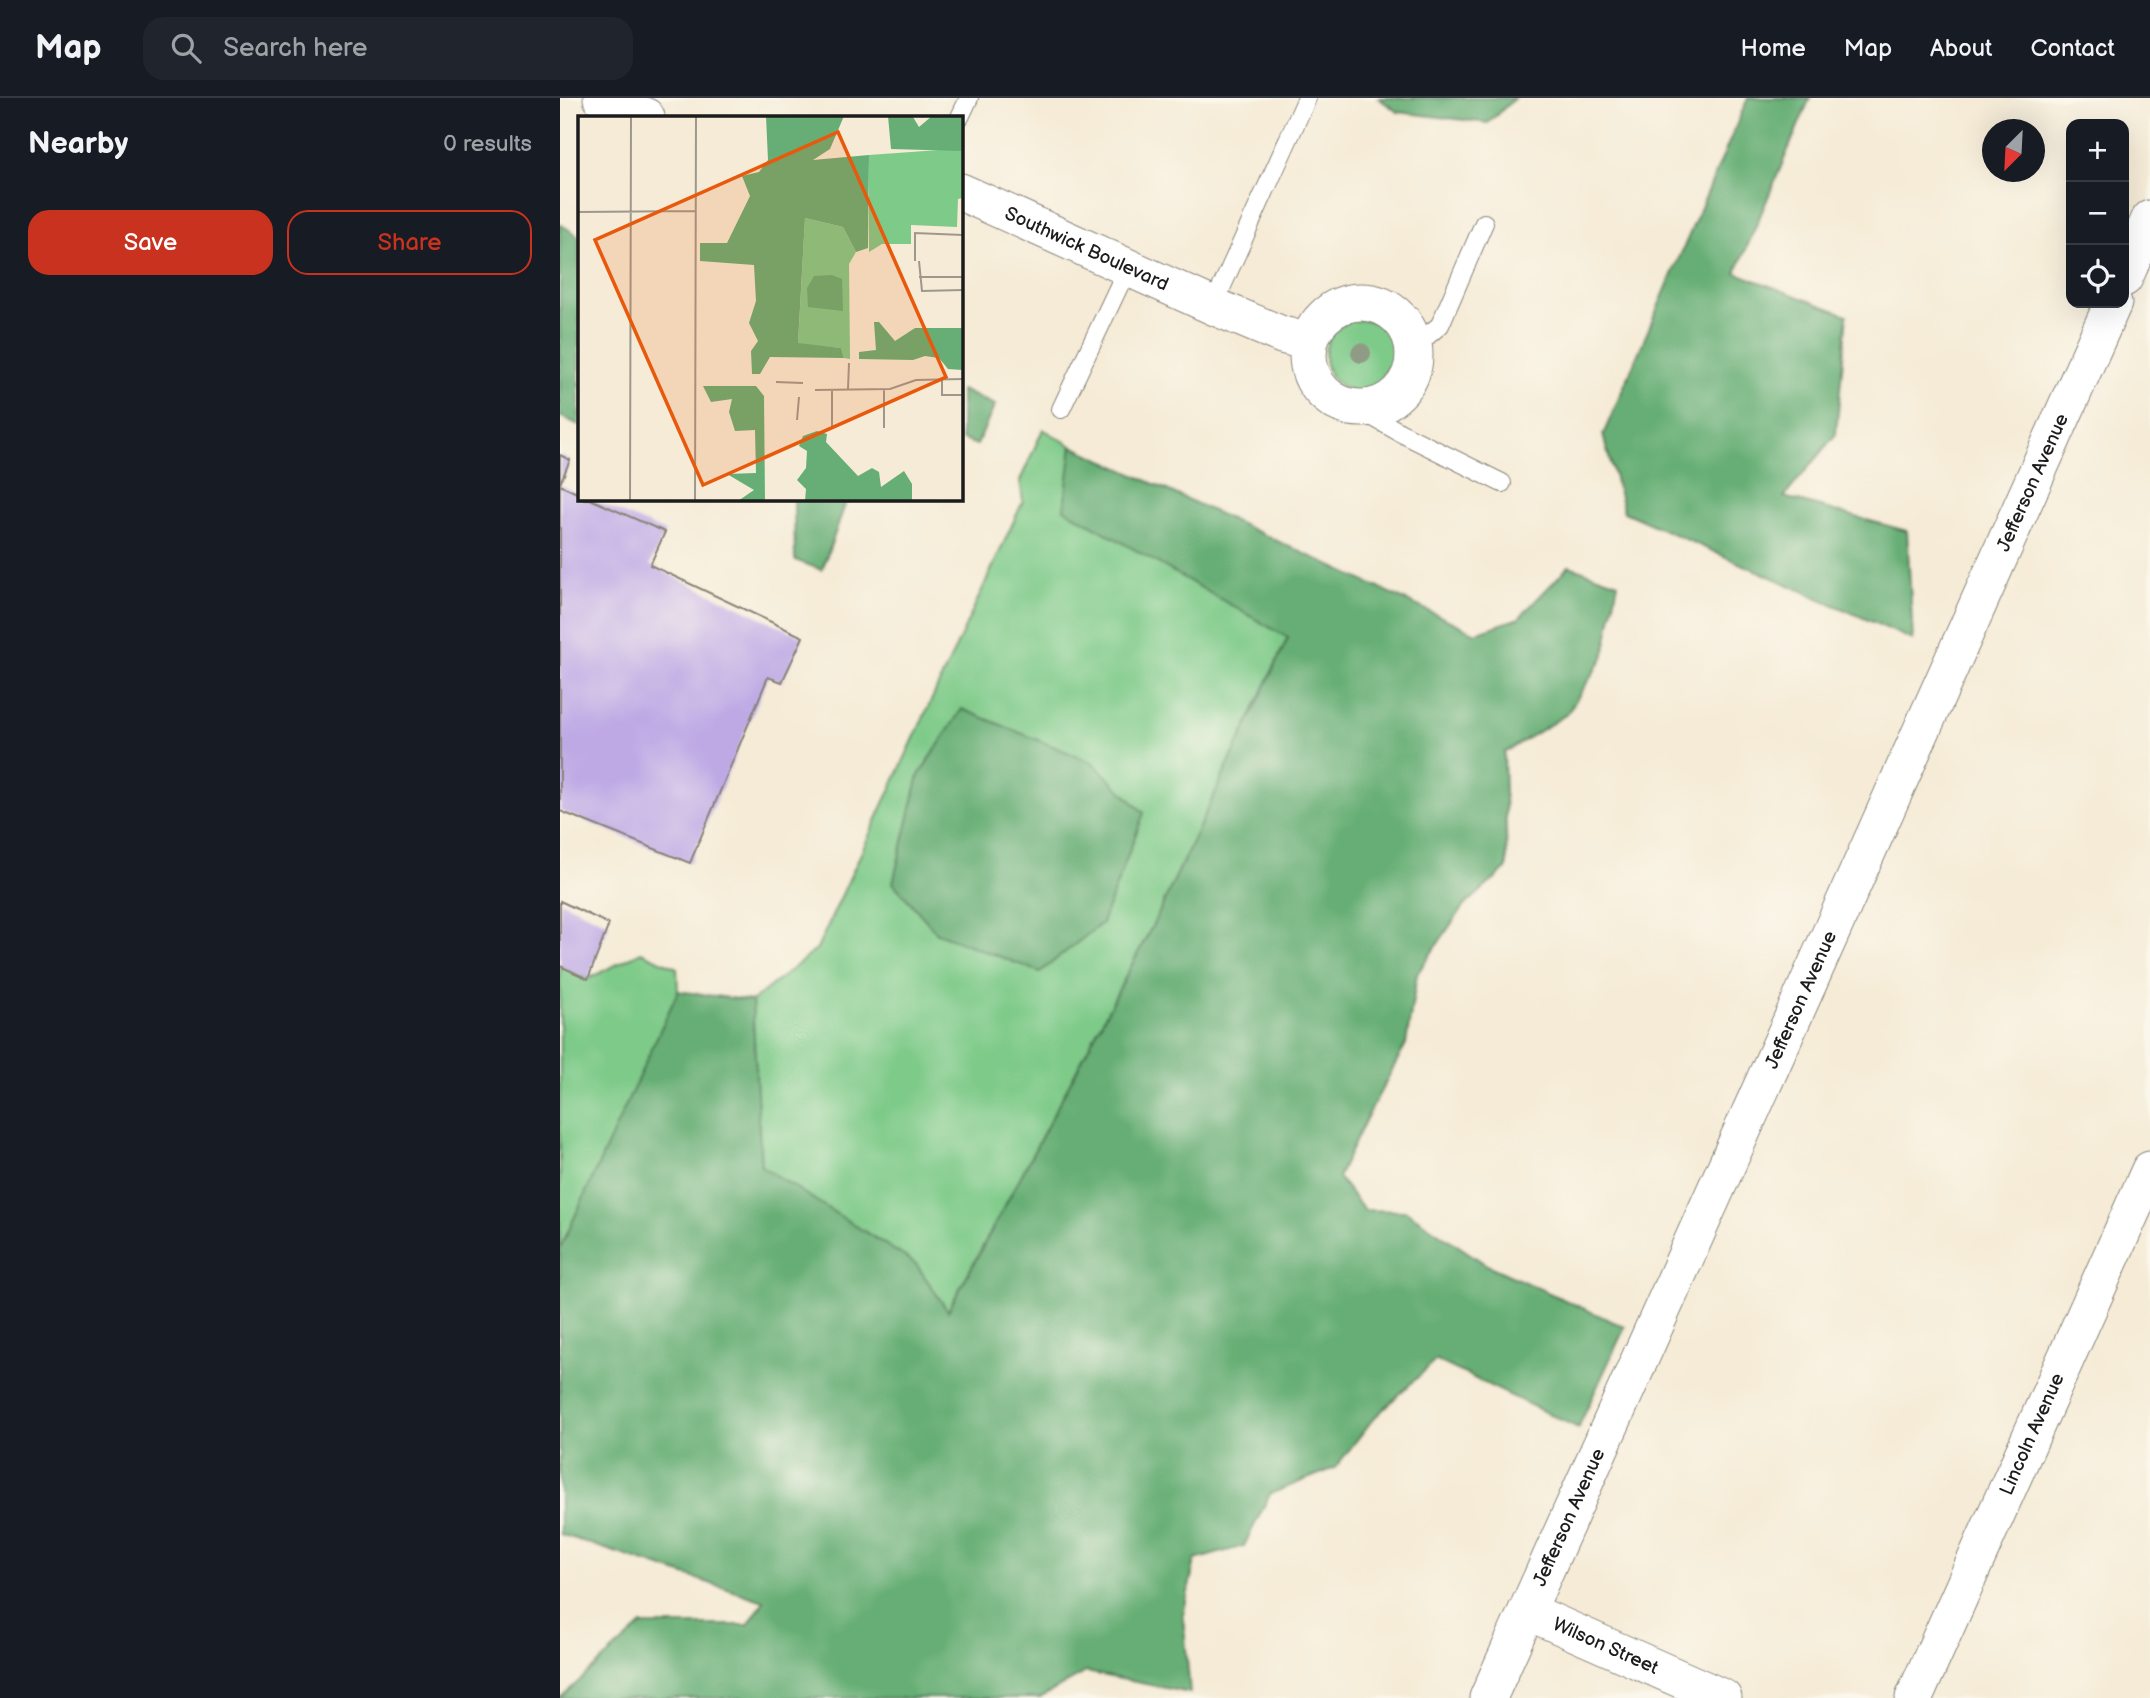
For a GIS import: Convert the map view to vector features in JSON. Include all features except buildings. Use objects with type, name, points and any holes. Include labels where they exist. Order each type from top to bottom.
[{"type":"street","points":[[601,98],[644,116]]},
{"type":"street","name":"Southwick Boulevard","points":[[962,192],[1213,306],[1282,335],[1308,342]]},
{"type":"street","points":[[2129,267],[2150,219]]},
{"type":"street","points":[[1363,301],[1381,306],[1397,315],[1408,329],[1414,347],[1415,363],[1402,391],[1375,407],[1359,409],[1343,406],[1329,399],[1310,374],[1307,358],[1308,342],[1316,325],[1328,312],[1345,304],[1363,301]]},
{"type":"street","name":"Jefferson Avenue","points":[[1488,1698],[2111,308]]},
{"type":"street","name":"Lincoln Avenue","points":[[1914,1698],[2150,1170]]},
{"type":"street","name":"Wilson Street","points":[[1527,1611],[1723,1698]]},
{"type":"lane","points":[[960,116],[969,98]]},
{"type":"lane","points":[[1213,306],[1307,98]]},
{"type":"lane","points":[[1414,347],[1440,324],[1484,223]]},
{"type":"lane","points":[[1061,409],[1128,267]]},
{"type":"lane","points":[[1359,409],[1502,483]]},
{"type":"green space","points":[[1378,98],[1515,98],[1488,123],[1398,112]]},
{"type":"green space","points":[[1748,98],[1810,98],[1736,273],[1847,315],[1836,434],[1784,497],[1907,531],[1913,640],[1624,512],[1603,435]]},
{"type":"green space","points":[[560,224],[578,235],[578,425],[560,416]]},
{"type":"green space","points":[[1361,320],[1381,326],[1391,336],[1397,356],[1391,376],[1381,386],[1361,392],[1341,386],[1331,376],[1325,356],[1331,336],[1341,326]]},
{"type":"green space","points":[[962,390],[995,405],[977,445],[962,439]]},
{"type":"green space","points":[[1043,429],[1072,446],[1065,509],[1288,637],[1157,917],[947,1312],[916,1264],[760,1166],[752,1001],[817,949],[1023,501],[1020,481]]},
{"type":"green space","points":[[1072,446],[1476,633],[1519,618],[1569,566],[1618,583],[1604,656],[1567,714],[1504,753],[1507,868],[1463,907],[1417,974],[1406,1044],[1338,1177],[1364,1210],[1406,1211],[1487,1265],[1625,1327],[1578,1428],[1436,1360],[1374,1418],[1335,1468],[1270,1494],[1244,1546],[1195,1560],[1183,1615],[1190,1693],[1086,1672],[1040,1698],[560,1698],[642,1625],[748,1625],[764,1601],[560,1534],[560,1249],[678,991],[752,1001],[761,1166],[916,1264],[948,1311],[1157,917],[1288,638],[1064,509]]},
{"type":"green space","points":[[794,500],[847,500],[822,570],[795,560]]},
{"type":"green space","points":[[962,709],[1092,762],[1144,813],[1102,923],[1040,972],[937,933],[893,883],[919,775]]},
{"type":"green space","points":[[641,952],[677,968],[679,1016],[560,1253],[560,966],[588,979]]}]
